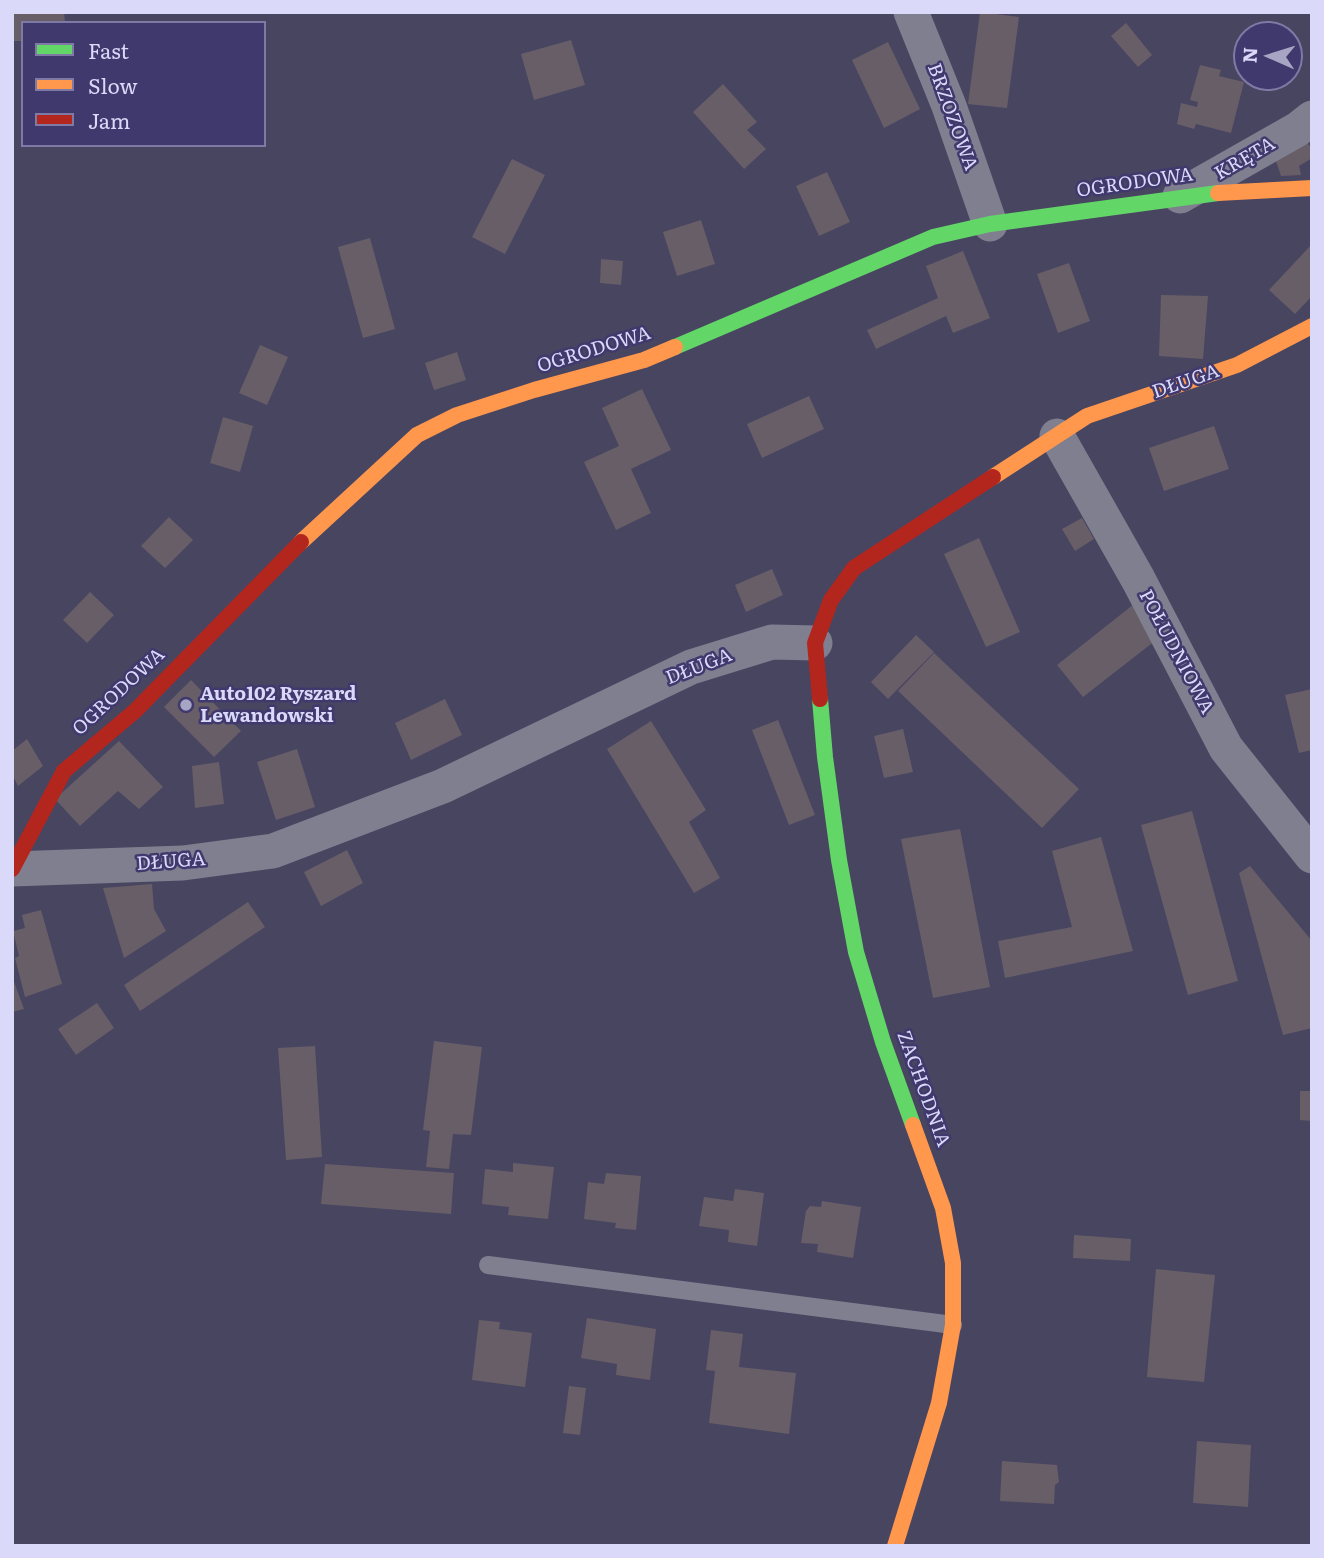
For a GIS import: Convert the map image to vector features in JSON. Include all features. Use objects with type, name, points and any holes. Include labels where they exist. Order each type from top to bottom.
[{"type":"street","name":"BRZOZOWA","points":[[911,12],[949,106],[990,224]]},
{"type":"street","name":"KRĘTA","points":[[1177,198],[1298,129],[1312,118]]},
{"type":"street","name":"OGRODOWA","points":[[12,869],[34,823],[64,771],[135,710],[313,530],[417,435],[457,415],[534,390],[644,360],[933,237],[990,224],[1211,193],[1312,188]]},
{"type":"street","name":"DŁUGA","points":[[12,869],[183,863],[273,851],[443,786],[691,667],[772,642],[815,643],[831,600],[855,568],[1087,416],[1237,365],[1312,326]]},
{"type":"street","name":"POŁUDNIOWA","points":[[1057,436],[1138,579],[1226,748],[1312,856]]},
{"type":"street","name":"ZACHODNIA","points":[[815,643],[825,757],[839,860],[856,952],[883,1042],[943,1208],[953,1263],[953,1325],[939,1403],[895,1546]]},
{"type":"lane","points":[[488,1265],[953,1325]]},
{"type":"building","points":[[12,12],[64,12],[65,21],[21,21],[21,41],[12,41]]},
{"type":"building","points":[[980,12],[1019,17],[1007,108],[968,104]]},
{"type":"building","points":[[1126,23],[1152,55],[1138,67],[1111,36]]},
{"type":"building","points":[[571,40],[585,85],[534,100],[521,54]]},
{"type":"building","points":[[888,42],[920,109],[884,128],[852,60]]},
{"type":"building","points":[[1200,65],[1221,70],[1219,76],[1233,79],[1233,91],[1242,91],[1231,133],[1196,124],[1194,129],[1177,124],[1181,103],[1197,107],[1198,102],[1190,100]]},
{"type":"building","points":[[723,84],[757,122],[747,130],[766,149],[744,169],[693,112]]},
{"type":"building","points":[[1302,136],[1312,149],[1312,158],[1299,166],[1301,175],[1281,176],[1275,158]]},
{"type":"building","points":[[512,159],[545,175],[505,254],[472,237]]},
{"type":"building","points":[[827,172],[850,222],[819,236],[796,186]]},
{"type":"building","points":[[701,220],[715,264],[677,276],[663,232]]},
{"type":"building","points":[[370,238],[395,329],[363,338],[338,247]]},
{"type":"building","points":[[1312,244],[1312,296],[1295,314],[1269,290]]},
{"type":"building","points":[[963,251],[990,318],[953,333],[946,316],[876,349],[867,330],[938,298],[926,266]]},
{"type":"building","points":[[601,259],[623,261],[621,285],[600,283]]},
{"type":"building","points":[[1069,263],[1090,321],[1058,333],[1037,274]]},
{"type":"building","points":[[1161,295],[1208,296],[1203,359],[1159,356]]},
{"type":"building","points":[[260,345],[288,357],[267,405],[239,393]]},
{"type":"building","points":[[457,352],[466,380],[434,390],[425,363]]},
{"type":"building","points":[[642,389],[671,450],[631,469],[651,513],[616,530],[584,462],[619,446],[602,408]]},
{"type":"building","points":[[809,396],[824,429],[762,458],[747,424]]},
{"type":"building","points":[[223,417],[253,426],[240,472],[210,463]]},
{"type":"building","points":[[1214,426],[1229,469],[1164,491],[1149,448]]},
{"type":"building","points":[[169,517],[193,540],[165,568],[141,546]]},
{"type":"building","points":[[1082,518],[1094,539],[1075,551],[1062,529]]},
{"type":"building","points":[[979,538],[1020,632],[986,647],[944,554]]},
{"type":"building","points":[[772,569],[783,595],[746,612],[735,585]]},
{"type":"building","points":[[90,592],[114,615],[87,643],[63,620]]},
{"type":"building","points":[[1134,604],[1160,637],[1083,697],[1057,665]]},
{"type":"building","points":[[916,635],[934,652],[888,699],[871,682]]},
{"type":"building","points":[[934,653],[1079,789],[1042,828],[898,691]]},
{"type":"building","points":[[191,680],[241,731],[214,757],[164,707]]},
{"type":"building","points":[[1312,689],[1312,750],[1299,753],[1285,695]]},
{"type":"building","points":[[445,699],[462,735],[411,760],[395,723]]},
{"type":"building","points":[[778,720],[815,815],[789,825],[752,730]]},
{"type":"building","points":[[651,721],[706,810],[689,822],[720,878],[694,893],[607,749]]},
{"type":"building","points":[[903,729],[913,772],[884,778],[874,736]]},
{"type":"building","points":[[27,739],[43,766],[18,786],[12,774],[12,751]]},
{"type":"building","points":[[119,741],[163,787],[139,809],[118,791],[80,826],[55,799]]},
{"type":"building","points":[[297,749],[315,807],[276,820],[257,762]]},
{"type":"building","points":[[219,762],[224,804],[195,808],[192,766]]},
{"type":"building","points":[[1192,811],[1238,981],[1188,995],[1141,825]]},
{"type":"building","points":[[960,829],[990,987],[933,998],[901,839]]},
{"type":"building","points":[[1101,837],[1133,951],[1005,978],[998,941],[1072,927],[1052,851]]},
{"type":"building","points":[[347,850],[363,883],[321,906],[304,872]]},
{"type":"building","points":[[1250,866],[1312,941],[1312,1028],[1283,1035],[1239,873]]},
{"type":"building","points":[[152,884],[154,909],[166,931],[124,958],[103,888]]},
{"type":"building","points":[[248,902],[265,927],[140,1011],[124,985]]},
{"type":"building","points":[[41,910],[62,984],[25,997],[15,958],[19,956],[13,931],[25,928],[22,915]]},
{"type":"building","points":[[12,976],[24,1009],[12,1012]]},
{"type":"building","points":[[97,1003],[114,1028],[76,1055],[58,1029]]},
{"type":"building","points":[[434,1041],[482,1047],[471,1135],[453,1134],[449,1169],[426,1167],[430,1131],[423,1130]]},
{"type":"building","points":[[315,1046],[322,1157],[286,1160],[278,1048]]},
{"type":"building","points":[[1300,1091],[1312,1091],[1312,1121],[1300,1120]]},
{"type":"building","points":[[513,1163],[554,1167],[548,1219],[508,1215],[509,1207],[482,1204],[485,1169],[513,1172]]},
{"type":"building","points":[[325,1164],[454,1173],[451,1214],[321,1204]]},
{"type":"building","points":[[606,1173],[641,1176],[636,1230],[615,1228],[616,1223],[584,1219],[588,1182],[604,1184]]},
{"type":"building","points":[[735,1189],[764,1193],[757,1246],[728,1242],[729,1230],[699,1226],[704,1197],[733,1201]]},
{"type":"building","points":[[822,1201],[861,1207],[853,1258],[817,1252],[818,1244],[801,1243],[806,1211],[810,1206],[821,1207]]},
{"type":"building","points":[[1074,1235],[1131,1239],[1130,1261],[1073,1258]]},
{"type":"building","points":[[1156,1269],[1215,1275],[1204,1382],[1147,1377]]},
{"type":"building","points":[[587,1318],[656,1329],[650,1380],[616,1375],[617,1364],[581,1358]]},
{"type":"building","points":[[479,1320],[500,1322],[499,1329],[532,1333],[525,1387],[472,1380]]},
{"type":"building","points":[[711,1330],[743,1334],[739,1367],[796,1373],[789,1434],[709,1423],[715,1371],[706,1370]]},
{"type":"building","points":[[569,1386],[586,1388],[580,1435],[563,1433]]},
{"type":"building","points":[[1197,1441],[1251,1445],[1248,1507],[1193,1503]]},
{"type":"building","points":[[1002,1461],[1057,1465],[1059,1482],[1055,1485],[1054,1504],[1000,1501]]},
{"type":"traffic: fast","points":[[675,347],[933,237],[990,224],[1218,193]]},
{"type":"traffic: fast","points":[[820,699],[839,860],[856,952],[883,1042],[913,1125]]},
{"type":"traffic: slow","points":[[1218,193],[1312,188]]},
{"type":"traffic: slow","points":[[993,477],[1087,416],[1237,365],[1312,326]]},
{"type":"traffic: slow","points":[[301,542],[417,435],[457,415],[534,390],[644,360],[675,347]]},
{"type":"traffic: slow","points":[[895,1546],[939,1403],[953,1325],[953,1263],[943,1208],[913,1125]]},
{"type":"traffic: jam","points":[[820,699],[815,643],[831,600],[854,568],[993,477]]},
{"type":"traffic: jam","points":[[12,869],[64,771],[135,711],[301,542]]},
{"type":"place","name":"Auto102 Ryszard Lewandowski","points":[[186,705]]}]
